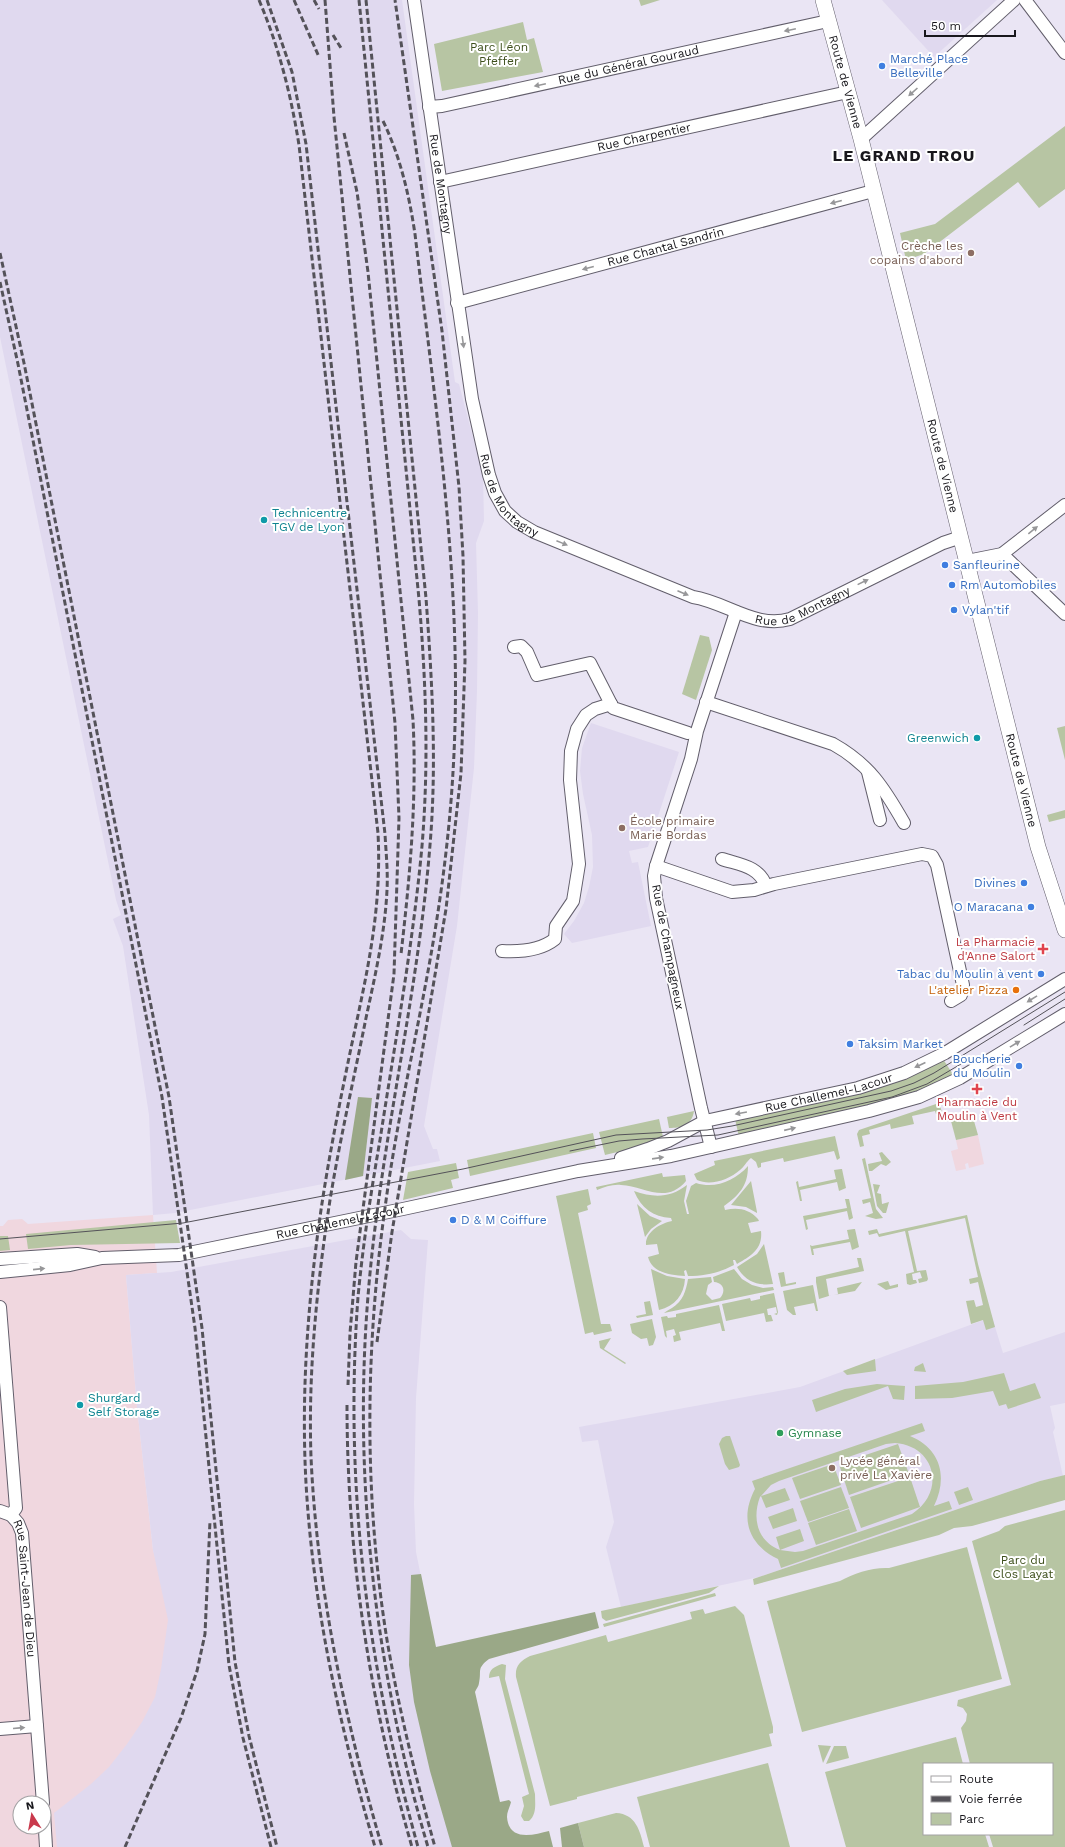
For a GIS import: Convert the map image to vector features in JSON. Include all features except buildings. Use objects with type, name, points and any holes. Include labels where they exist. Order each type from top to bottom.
[{"type":"main road","name":"Route de Vienne","points":[[823,0],[861,139],[1038,847],[1065,930]]},
{"type":"street","name":"Rue de Montagny","points":[[414,0],[472,399],[489,475],[495,492],[505,510],[517,522],[534,532],[693,597],[707,599],[760,621],[774,622],[790,618],[943,543],[961,537]]},
{"type":"street","points":[[861,139],[1014,0]]},
{"type":"street","points":[[1025,0],[1065,53]]},
{"type":"street","name":"Rue du Général Gouraud","points":[[429,108],[828,21]]},
{"type":"street","name":"Rue Charpentier","points":[[440,182],[848,92]]},
{"type":"street","name":"Rue Chantal Sandrin","points":[[457,303],[873,191]]},
{"type":"street","points":[[967,561],[1002,554],[1065,505]]},
{"type":"street","points":[[1002,554],[1065,614]]},
{"type":"street","name":"Rue de Champagneux","points":[[711,1147],[656,898],[654,882],[656,866],[691,759],[697,731],[736,612]]},
{"type":"street","points":[[514,647],[521,646],[527,652],[537,675],[590,664],[613,708],[688,733]]},
{"type":"street","points":[[706,702],[833,744],[850,754],[867,769],[882,786],[904,823]]},
{"type":"street","points":[[502,951],[518,952],[547,946],[555,939],[556,926],[573,901],[579,864],[570,780],[571,751],[577,729],[586,715],[595,709],[611,704]]},
{"type":"street","points":[[867,769],[880,820]]},
{"type":"street","points":[[656,866],[732,892],[745,892],[770,885],[922,854],[932,856],[937,865],[963,985],[961,995],[952,1001]]},
{"type":"street","points":[[722,859],[756,870],[770,885]]},
{"type":"street","name":"Rue Challemel-Lacour","points":[[578,1171],[648,1150],[675,1138],[705,1121],[858,1088],[904,1073],[945,1053],[1065,978]]},
{"type":"street","name":"Rue Challemel-Lacour","points":[[0,1272],[70,1265],[102,1258],[179,1255],[578,1171],[672,1156],[869,1111],[919,1096],[960,1078],[1065,1014]]},
{"type":"street","name":"Rue Challemel-Lacour","points":[[0,1259],[77,1254],[102,1258]]},
{"type":"street","name":"Rue Saint-Jean de Dieu","points":[[0,1307],[16,1508],[6,1513],[18,1523],[22,1534],[42,1795]]},
{"type":"street","points":[[0,1729],[37,1726]]},
{"type":"street","points":[[45,1835],[46,1847]]},
{"type":"shaded area","points":[[0,0],[402,0],[455,382],[459,384],[483,476],[484,521],[476,543],[478,613],[474,768],[457,926],[424,1126],[433,1149],[437,1149],[440,1161],[175,1213],[153,1215],[149,1115],[123,946],[113,919],[121,915],[116,900],[0,337]]},
{"type":"shaded area","points":[[882,0],[997,0],[934,57]]},
{"type":"shaded area","name":"École primaire Marie Bordas","points":[[591,723],[679,752],[648,847],[629,851],[632,863],[638,862],[651,926],[572,943],[564,934],[574,921],[584,903],[593,867],[592,835],[583,794],[580,771],[582,748]]},
{"type":"shaded area","points":[[978,1135],[984,1164],[969,1168],[968,1163],[965,1164],[966,1169],[956,1171],[951,1151],[958,1149],[956,1140]]},
{"type":"shaded area","points":[[153,1215],[157,1273],[126,1275],[137,1407],[153,1550],[241,1847],[0,1847],[0,1226],[3,1226],[8,1220],[22,1219],[28,1224]]},
{"type":"shaded area","points":[[401,1230],[411,1239],[428,1240],[416,1398],[414,1504],[416,1552],[476,1847],[57,1847],[54,1813],[91,1784],[109,1767],[142,1722],[155,1697],[161,1669],[168,1620],[153,1550],[137,1407],[126,1275],[171,1272]]},
{"type":"shaded area","name":"Lycée général privé La Xavière","points":[[992,1317],[1003,1353],[1065,1332],[1065,1403],[1050,1406],[1055,1428],[1053,1432],[1063,1476],[1040,1481],[759,1577],[621,1607],[606,1547],[614,1522],[598,1440],[582,1442],[579,1427],[800,1387]]},
{"type":"green space","points":[[639,0],[660,0],[641,6]]},
{"type":"green space","name":"Parc Léon Pfeffer","points":[[523,22],[527,40],[534,38],[543,72],[442,91],[434,44]]},
{"type":"green space","points":[[1065,126],[1065,189],[1039,208],[1018,182],[924,254],[906,260],[900,233],[935,224]]},
{"type":"green space","points":[[700,635],[709,637],[712,650],[696,700],[682,694]]},
{"type":"green space","points":[[1065,726],[1065,760],[1057,728]]},
{"type":"green space","points":[[1065,810],[1065,818],[1049,822],[1047,815]]},
{"type":"green space","points":[[943,1059],[954,1076],[906,1097],[739,1137],[735,1119]]},
{"type":"green space","points":[[358,1097],[372,1098],[363,1176],[345,1180]]},
{"type":"green space","points":[[939,1103],[942,1112],[936,1114],[935,1111],[912,1116],[914,1124],[891,1129],[890,1124],[869,1130],[870,1134],[862,1136],[864,1146],[860,1147],[857,1134],[859,1130]]},
{"type":"green space","points":[[694,1111],[689,1123],[678,1127],[669,1128],[667,1117]]},
{"type":"green space","points":[[972,1114],[978,1135],[956,1140],[951,1121]]},
{"type":"green space","points":[[659,1119],[663,1137],[634,1148],[605,1155],[599,1132]]},
{"type":"green space","points":[[593,1133],[596,1148],[470,1176],[467,1160]]},
{"type":"green space","points":[[835,1136],[840,1158],[837,1160],[834,1151],[784,1162],[783,1158],[761,1163],[761,1167],[758,1168],[756,1162],[751,1158],[736,1174],[719,1181],[702,1182],[697,1180],[694,1174],[715,1165],[714,1161]]},
{"type":"green space","points":[[882,1152],[891,1162],[886,1166],[881,1164],[872,1171],[869,1171],[868,1164],[882,1161],[879,1153]]},
{"type":"green space","points":[[865,1158],[876,1209],[883,1218],[876,1219],[865,1216],[873,1213],[870,1202],[863,1204],[862,1200],[871,1198],[862,1159]]},
{"type":"green space","points":[[456,1163],[459,1178],[451,1180],[453,1188],[403,1200],[408,1172]]},
{"type":"green space","points":[[748,1166],[748,1173],[742,1189],[724,1206],[725,1210],[739,1209],[747,1211],[758,1219],[759,1221],[748,1223],[751,1233],[761,1231],[760,1243],[755,1251],[737,1264],[735,1260],[733,1260],[734,1265],[706,1275],[688,1276],[686,1270],[684,1271],[685,1276],[674,1275],[658,1270],[654,1267],[648,1257],[659,1254],[657,1244],[646,1245],[646,1240],[654,1229],[672,1221],[671,1218],[653,1214],[644,1207],[634,1191],[648,1195],[662,1196],[681,1189],[687,1185],[684,1201],[687,1214],[689,1214],[686,1201],[691,1186],[696,1183],[710,1185],[731,1180]]},
{"type":"green space","points":[[842,1169],[846,1188],[839,1191],[837,1182],[800,1190],[802,1201],[800,1201],[796,1182],[798,1181],[799,1187],[836,1179],[834,1170]]},
{"type":"green space","points":[[662,1173],[663,1177],[685,1175],[686,1181],[671,1192],[663,1193],[621,1185],[612,1185],[597,1190],[596,1187]]},
{"type":"green space","points":[[751,1181],[757,1213],[746,1207],[731,1205]]},
{"type":"green space","points":[[873,1184],[880,1185],[877,1193],[881,1194],[882,1204],[889,1202],[886,1213],[883,1213],[877,1206]]},
{"type":"green space","points":[[588,1189],[591,1204],[587,1206],[588,1210],[578,1213],[601,1324],[610,1324],[612,1331],[594,1335],[593,1332],[585,1334],[556,1196]]},
{"type":"green space","points":[[845,1199],[849,1199],[853,1218],[849,1220],[847,1211],[806,1220],[808,1229],[806,1230],[803,1216],[847,1208]]},
{"type":"green space","points":[[637,1204],[650,1216],[662,1221],[651,1229],[645,1237]]},
{"type":"green space","points":[[967,1215],[978,1264],[995,1327],[986,1330],[983,1320],[971,1324],[966,1301],[974,1300],[976,1307],[983,1305],[978,1282],[970,1284],[969,1279],[978,1277],[965,1218],[908,1231],[917,1271],[926,1270],[928,1279],[927,1281],[919,1283],[918,1279],[922,1278],[920,1272],[912,1274],[913,1280],[916,1280],[917,1283],[910,1285],[907,1284],[906,1274],[914,1272],[905,1231],[879,1237],[877,1233],[869,1235],[868,1231],[877,1229],[879,1234]]},
{"type":"green space","points":[[176,1220],[180,1243],[71,1245],[28,1249],[26,1234]]},
{"type":"green space","points":[[855,1229],[859,1247],[852,1250],[850,1242],[813,1249],[814,1255],[812,1255],[810,1245],[812,1246],[849,1239],[847,1230]]},
{"type":"green space","points":[[0,1236],[8,1236],[10,1250],[0,1251]]},
{"type":"green space","points":[[764,1244],[773,1284],[752,1282],[740,1272],[737,1267],[757,1254]]},
{"type":"green space","points":[[857,1258],[861,1258],[864,1271],[826,1279],[829,1296],[819,1299],[816,1277],[859,1267]]},
{"type":"green space","points":[[651,1269],[667,1276],[685,1279],[683,1290],[678,1299],[670,1306],[659,1310]]},
{"type":"green space","points":[[734,1269],[742,1279],[752,1285],[763,1288],[773,1287],[774,1290],[664,1313],[679,1302],[685,1292],[688,1279],[711,1277],[712,1282],[708,1285],[706,1294],[712,1300],[720,1298],[723,1293],[723,1288],[720,1284],[714,1282],[713,1277]]},
{"type":"green space","points":[[784,1272],[786,1284],[796,1282],[796,1284],[781,1287],[778,1273]]},
{"type":"green space","points":[[888,1281],[890,1286],[898,1284],[898,1287],[886,1290],[877,1284]]},
{"type":"green space","points":[[862,1282],[855,1291],[834,1295],[838,1294],[837,1288]]},
{"type":"green space","points":[[813,1285],[818,1311],[816,1311],[814,1303],[794,1307],[796,1315],[793,1315],[787,1310],[783,1291]]},
{"type":"green space","points":[[774,1293],[778,1312],[777,1315],[774,1314],[777,1313],[776,1307],[767,1309],[768,1315],[771,1315],[773,1321],[766,1322],[764,1313],[726,1321],[722,1304],[750,1298],[751,1301],[760,1299],[760,1296]]},
{"type":"green space","points":[[650,1301],[653,1315],[637,1318],[636,1316],[646,1314],[644,1302]]},
{"type":"green space","points":[[719,1305],[725,1331],[722,1331],[720,1323],[679,1332],[681,1340],[674,1342],[673,1336],[676,1335],[674,1329],[666,1331],[667,1338],[665,1336],[661,1317],[676,1317],[676,1314]]},
{"type":"green space","points":[[652,1319],[656,1337],[653,1345],[649,1346],[647,1338],[641,1339],[632,1333],[630,1324]]},
{"type":"green space","points":[[611,1338],[604,1349],[626,1363],[625,1364],[600,1348],[599,1341]]},
{"type":"green space","points":[[875,1359],[876,1371],[847,1375],[843,1371]]},
{"type":"green space","points":[[923,1363],[926,1372],[914,1371],[915,1367]]},
{"type":"green space","points":[[1004,1373],[1010,1391],[1035,1383],[1041,1398],[1008,1409],[1006,1404],[999,1406],[993,1391],[952,1398],[915,1399],[915,1386],[963,1382]]},
{"type":"green space","points":[[877,1384],[905,1386],[904,1400],[893,1399],[888,1386],[816,1412],[812,1400],[845,1389]]},
{"type":"green space","points":[[922,1423],[925,1431],[910,1436],[929,1448],[939,1465],[941,1485],[934,1506],[949,1501],[952,1509],[781,1568],[778,1559],[760,1546],[754,1539],[750,1530],[748,1511],[750,1500],[755,1489],[752,1481]],"holes":[[[895,1443],[909,1446],[920,1452],[927,1461],[932,1471],[932,1483],[929,1494],[923,1505],[912,1514],[803,1551],[795,1552],[780,1550],[772,1546],[761,1535],[757,1521],[760,1497],[771,1485],[886,1444]]]},
{"type":"green space","points":[[730,1436],[740,1465],[739,1467],[729,1470],[725,1464],[719,1444],[722,1438]]},
{"type":"green space","points":[[898,1444],[909,1474],[849,1495],[839,1464]]},
{"type":"green space","points":[[833,1464],[841,1485],[800,1499],[792,1478]]},
{"type":"green space","points":[[1065,1475],[1065,1500],[972,1526],[954,1528],[939,1535],[754,1585],[753,1579],[1040,1481]]},
{"type":"green space","points":[[910,1477],[920,1507],[861,1528],[850,1497]]},
{"type":"green space","points":[[841,1487],[849,1508],[808,1522],[800,1501]]},
{"type":"green space","points":[[968,1487],[973,1500],[959,1505],[954,1492]]},
{"type":"green space","points":[[785,1488],[790,1500],[766,1508],[761,1496]]},
{"type":"green space","points":[[793,1508],[797,1521],[773,1529],[768,1517]]},
{"type":"green space","points":[[849,1509],[857,1531],[816,1545],[808,1523]]},
{"type":"green space","name":"Parc du Clos Layat","points":[[1065,1510],[1065,1847],[993,1847],[989,1835],[1053,1835],[1053,1763],[970,1763],[961,1728],[966,1721],[967,1714],[963,1708],[957,1706],[958,1700],[1011,1685],[972,1541],[999,1531],[1005,1526]]},
{"type":"green space","points":[[800,1529],[804,1541],[780,1550],[776,1537]]},
{"type":"green space","points":[[967,1547],[1002,1679],[802,1732],[767,1601],[840,1581],[851,1575],[864,1571],[877,1568],[889,1568]]},
{"type":"green space","points":[[421,1574],[436,1647],[595,1612],[599,1628],[489,1659],[482,1665],[479,1684],[475,1692],[500,1802],[509,1800],[511,1802],[507,1815],[509,1825],[512,1830],[523,1835],[549,1831],[553,1847],[452,1847],[430,1771],[414,1702],[409,1665],[411,1575]]},
{"type":"green space","points":[[719,1586],[709,1593],[606,1621],[602,1618],[601,1611]]},
{"type":"green space","points":[[715,1593],[716,1596],[604,1627],[603,1624]]},
{"type":"green space","points":[[735,1606],[744,1615],[773,1727],[773,1733],[769,1734],[772,1746],[577,1797],[577,1799],[550,1806],[516,1677],[517,1667],[521,1662],[530,1656],[606,1635],[608,1642],[692,1619],[690,1612],[703,1609],[705,1614]]},
{"type":"green space","points":[[502,1664],[506,1665],[505,1679],[535,1794],[534,1812],[529,1821],[524,1821],[521,1816],[524,1806],[522,1797],[529,1794],[499,1676],[489,1678],[492,1669]]},
{"type":"green space","points":[[956,1737],[963,1763],[923,1763],[923,1835],[985,1835],[989,1847],[846,1847],[825,1772]]},
{"type":"green space","points":[[818,1745],[831,1746],[823,1763]]},
{"type":"green space","points":[[834,1746],[846,1746],[849,1758],[826,1764]]},
{"type":"green space","points":[[768,1763],[790,1847],[650,1847],[637,1797]]},
{"type":"green space","points":[[616,1813],[628,1816],[633,1820],[639,1829],[644,1847],[584,1847],[578,1823]]},
{"type":"green space","points":[[578,1823],[584,1847],[562,1847],[560,1828]]},
{"type":"tram line","points":[[0,1239],[183,1223],[463,1169],[616,1135],[707,1130],[732,1126],[891,1091],[914,1083],[934,1073],[1065,992]]},
{"type":"tram line","points":[[1024,1025],[1065,999]]},
{"type":"tram line","points":[[570,1151],[619,1141],[718,1135],[892,1097],[927,1084],[966,1061]]},
{"type":"railway","points":[[259,0],[273,35],[284,71],[299,145],[378,833],[378,889],[372,941],[363,994],[331,1149],[316,1244],[309,1312],[304,1415],[306,1483],[310,1529],[322,1621],[330,1667],[350,1757],[375,1847]]},
{"type":"railway","points":[[267,0],[292,72],[306,144],[385,834],[387,890],[382,938],[338,1154],[325,1232],[314,1328],[310,1425],[314,1507],[326,1605],[356,1751],[382,1847]]},
{"type":"railway","points":[[294,0],[319,57]]},
{"type":"railway","points":[[314,0],[319,9]]},
{"type":"railway","points":[[325,0],[334,117],[395,723],[399,818],[394,974],[356,1262],[350,1333],[348,1385]]},
{"type":"railway","points":[[359,0],[419,599],[425,692],[426,753],[422,846],[414,920],[370,1199],[360,1277],[354,1368],[354,1437],[357,1506],[373,1643],[385,1711],[400,1779],[418,1847]]},
{"type":"railway","points":[[366,0],[426,598],[433,721],[432,814],[424,902],[417,958],[381,1183],[368,1296],[364,1366],[366,1505],[372,1574],[394,1712],[428,1847]]},
{"type":"railway","points":[[377,1342],[392,1232],[446,909],[461,773],[465,661],[463,556],[459,487],[442,331],[395,0]]},
{"type":"railway","points":[[333,35],[341,48]]},
{"type":"railway","points":[[383,121],[403,176],[415,234],[446,502],[455,637],[453,772],[446,851],[431,956],[399,1123],[385,1208],[378,1262],[374,1316],[370,1424],[374,1532],[379,1586],[387,1640],[408,1744],[435,1847]]},
{"type":"railway","points":[[344,133],[357,192],[368,272],[413,720],[414,779],[412,837],[401,954]]},
{"type":"railway","points":[[0,253],[24,363],[169,1097],[202,1328],[235,1662],[249,1736],[277,1847]]},
{"type":"railway","points":[[0,282],[18,364],[162,1097],[195,1328],[229,1665],[243,1738],[271,1847]]},
{"type":"railway","points":[[347,1405],[351,1518],[356,1573],[364,1629],[384,1738],[412,1847]]},
{"type":"railway","points":[[125,1847],[181,1718],[197,1671],[205,1634],[210,1521]]},
{"type":"place","name":"Marché Place Belleville","points":[[882,66]]},
{"type":"place","name":"Crèche les copains d'abord","points":[[971,253]]},
{"type":"place","name":"Technicentre TGV de Lyon","points":[[264,520]]},
{"type":"place","name":"Sanfleurine","points":[[945,565]]},
{"type":"place","name":"Rm Automobiles","points":[[952,585]]},
{"type":"place","name":"Vylan'tif","points":[[954,610]]},
{"type":"place","name":"Greenwich","points":[[977,738]]},
{"type":"place","name":"École primaire Marie Bordas","points":[[622,828]]},
{"type":"place","name":"Divines","points":[[1024,883]]},
{"type":"place","name":"O Maracana","points":[[1031,907]]},
{"type":"place","name":"La Pharmacie d'Anne Salort","points":[[1043,949]]},
{"type":"place","name":"Tabac du Moulin à vent","points":[[1041,974]]},
{"type":"place","name":"L'atelier Pizza","points":[[1016,990]]},
{"type":"place","name":"Taksim Market","points":[[850,1044]]},
{"type":"place","name":"Boucherie du Moulin","points":[[1019,1066]]},
{"type":"place","name":"Pharmacie du Moulin à Vent","points":[[977,1089]]},
{"type":"place","name":"D & M Coiffure","points":[[453,1220]]},
{"type":"place","name":"Shurgard Self Storage","points":[[80,1405]]},
{"type":"place","name":"Gymnase","points":[[780,1433]]},
{"type":"place","name":"Lycée général privé La Xavière","points":[[832,1468]]},
{"type":"district","name":"LE GRAND TROU","points":[[904,155]]}]
